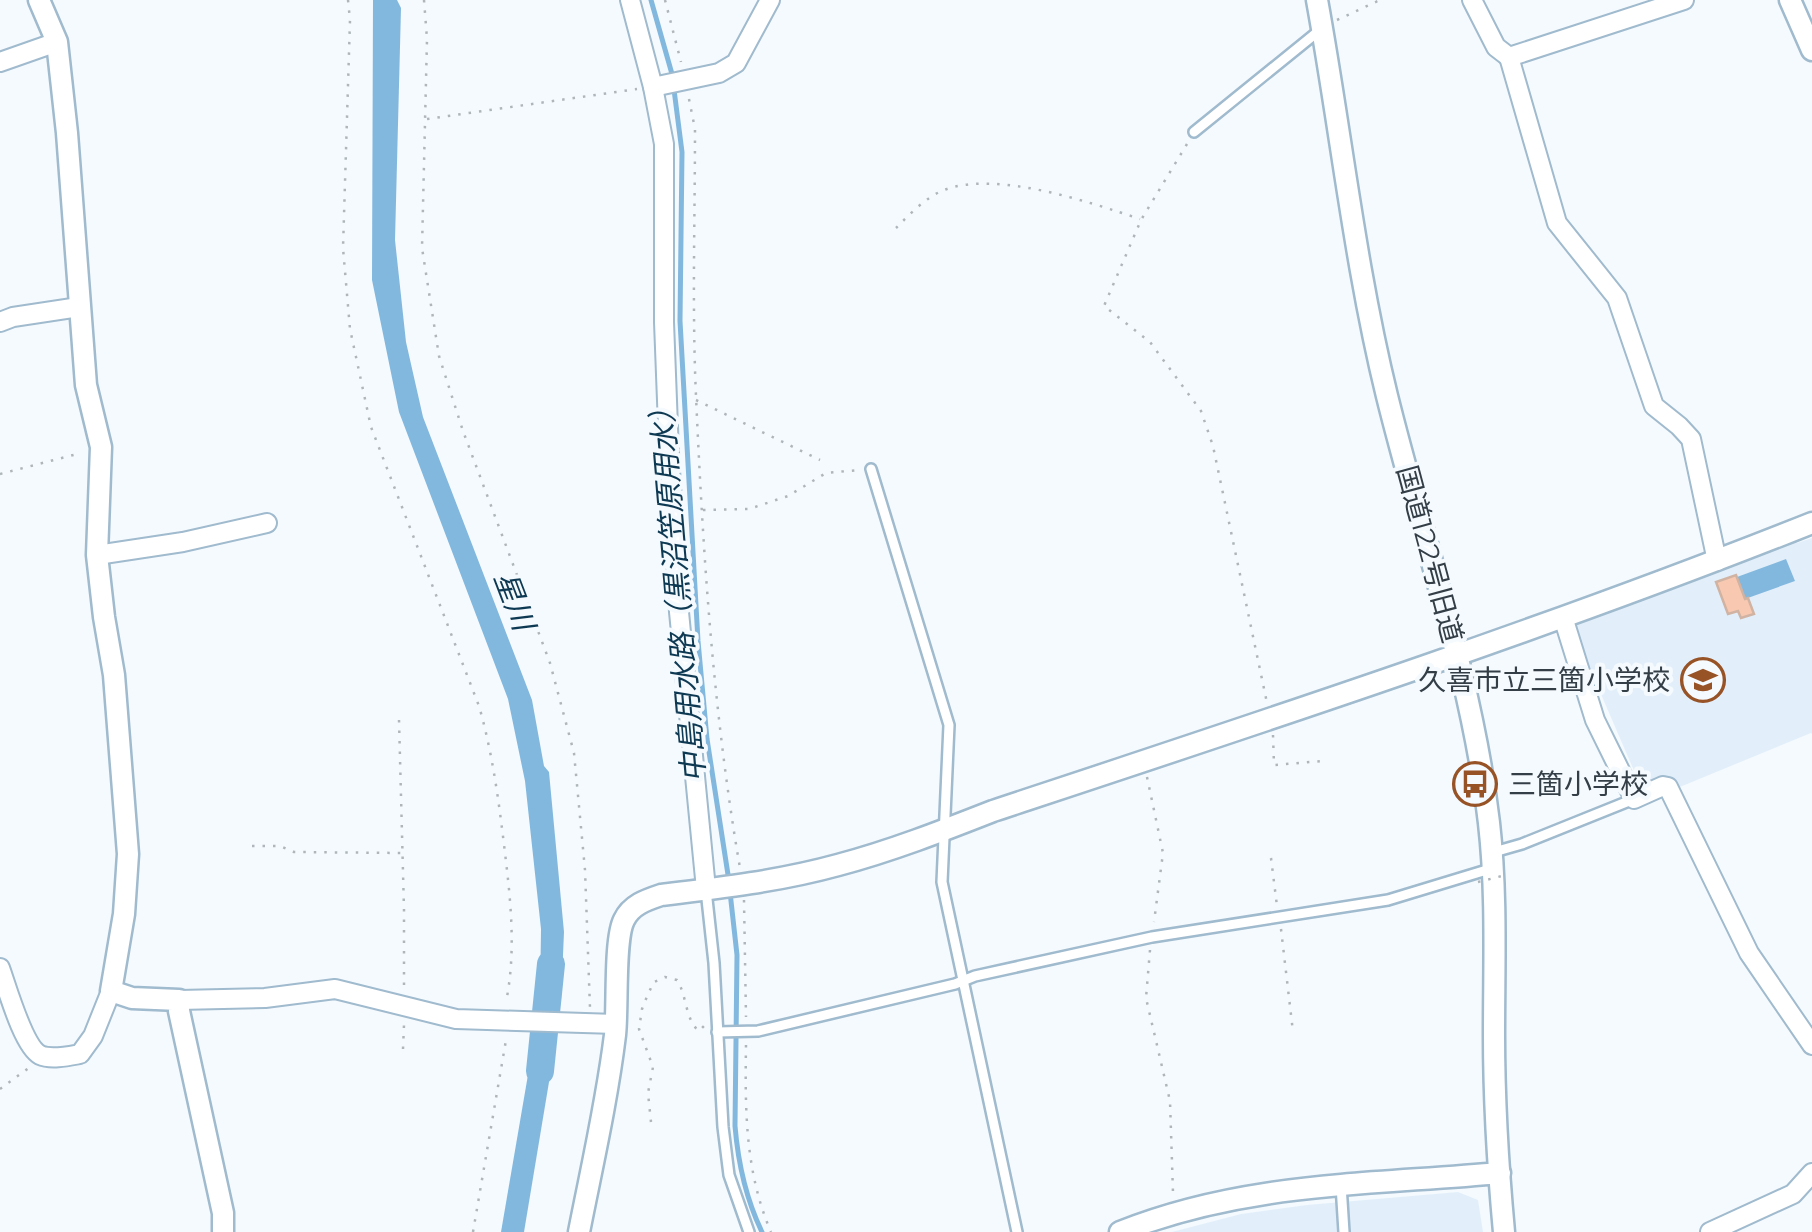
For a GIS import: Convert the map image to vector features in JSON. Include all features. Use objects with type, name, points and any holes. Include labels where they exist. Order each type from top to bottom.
[{"type":"street","points":[[0,968],[32,1047],[41,1056],[80,1054],[111,992],[124,914],[128,854],[114,674],[97,555],[101,447],[86,384],[57,42],[39,0]]},
{"type":"street","points":[[630,0],[659,86],[666,165],[664,340],[676,572],[730,886]]},
{"type":"street","points":[[659,86],[719,72],[736,62],[770,0]]},
{"type":"street","name":"国道122号旧道","points":[[1318,0],[1374,341],[1457,654],[1478,752],[1492,870],[1494,1057],[1504,1232]]},
{"type":"street","points":[[1472,0],[1496,47],[1509,57],[1556,222],[1617,298],[1654,406],[1691,439],[1717,561]]},
{"type":"street","points":[[1509,57],[1684,0]]},
{"type":"street","points":[[1790,0],[1812,50]]},
{"type":"street","points":[[0,62],[57,42]]},
{"type":"street","points":[[0,322],[79,307]]},
{"type":"street","points":[[97,555],[183,542],[268,522]]},
{"type":"street","points":[[579,1232],[602,1126],[616,1024],[621,924],[644,900],[787,878],[840,865],[1563,617],[1812,523]]},
{"type":"street","points":[[1563,617],[1594,720],[1634,799],[1668,787],[1749,952],[1812,1044]]},
{"type":"street","points":[[111,992],[132,998],[179,1000],[248,999],[335,990],[456,1019],[588,1018],[616,1024]]},
{"type":"street","points":[[179,1000],[223,1213],[223,1232]]},
{"type":"street","points":[[1120,1232],[1219,1200],[1264,1192],[1500,1173]]},
{"type":"street","points":[[1710,1232],[1793,1194],[1812,1173]]},
{"type":"lane","points":[[1194,132],[1322,28]]},
{"type":"lane","points":[[871,469],[948,726],[942,882],[1017,1232]]},
{"type":"lane","points":[[722,1032],[758,1031],[1152,937],[1388,900],[1492,870],[1522,844],[1634,799]]},
{"type":"lane","points":[[730,886],[714,963],[722,1032],[723,1126],[729,1175],[749,1232]]},
{"type":"lane","points":[[1341,1185],[1344,1232]]},
{"type":"path","points":[[348,0],[344,248],[350,329],[371,427],[475,696],[498,786],[512,966],[503,1066],[472,1232]]},
{"type":"path","points":[[424,0],[427,39],[422,248],[439,356],[462,431],[550,663],[574,753],[584,870],[588,1018]]},
{"type":"path","points":[[665,0],[695,128],[696,400],[703,510],[744,1032],[747,1142],[755,1184],[771,1232]]},
{"type":"path","points":[[1322,28],[1380,0]]},
{"type":"path","points":[[425,119],[659,86]]},
{"type":"path","points":[[1194,132],[1141,220],[1104,306],[1150,342],[1201,411],[1213,446],[1272,718],[1274,765],[1323,761]]},
{"type":"path","points":[[896,228],[913,210],[943,190],[980,182],[1092,203],[1141,220]]},
{"type":"path","points":[[696,400],[820,460]]},
{"type":"path","points":[[0,474],[101,447]]},
{"type":"path","points":[[703,510],[749,509],[788,496],[826,473],[871,469]]},
{"type":"path","points":[[399,720],[404,1049]]},
{"type":"path","points":[[1143,761],[1163,853],[1146,998],[1170,1101],[1174,1214]]},
{"type":"path","points":[[252,846],[280,846],[294,852],[402,853]]},
{"type":"path","points":[[1271,858],[1293,1032]]},
{"type":"path","points":[[651,1122],[648,1092],[653,1068],[640,1029],[642,1009],[654,982],[665,977],[677,980],[692,1025],[700,1031],[706,1024]]},
{"type":"path","points":[[0,1089],[41,1056]]},
{"type":"shaded area","name":"久喜市立三箇小学校","points":[[1794,538],[1797,543],[1812,538],[1812,734],[1675,789],[1665,776],[1646,785],[1638,780],[1572,627],[1574,623]]},
{"type":"shaded area","points":[[1458,1192],[1478,1200],[1483,1232],[1172,1232],[1241,1214]]},
{"type":"water","points":[[373,0],[397,0],[401,8],[395,240],[406,342],[423,417],[532,700],[544,766],[549,772],[564,932],[561,1001],[540,999],[541,929],[525,781],[508,699],[399,412],[372,280]]},
{"type":"water","points":[[1786,559],[1795,581],[1745,599],[1737,577]]},
{"type":"water","points":[[535,1034],[557,1034],[524,1232],[501,1232]]},
{"type":"building","points":[[1736,575],[1754,614],[1741,618],[1738,611],[1728,614],[1716,582]]},
{"type":"waterway","name":"中島用水路（黒沼笠原用水）","points":[[651,0],[672,74],[682,152],[680,321],[698,641],[707,739],[729,881]]},
{"type":"waterway","name":"中島用水路（黒沼笠原用水）","points":[[730,892],[737,955],[735,1126],[744,1180],[762,1232]]},
{"type":"waterway","name":"星川","points":[[540,1071],[551,964]]},
{"type":"place","name":"久喜市立三箇小学校","points":[[1703,680]]},
{"type":"place","name":"三箇小学校","points":[[1475,784]]}]
